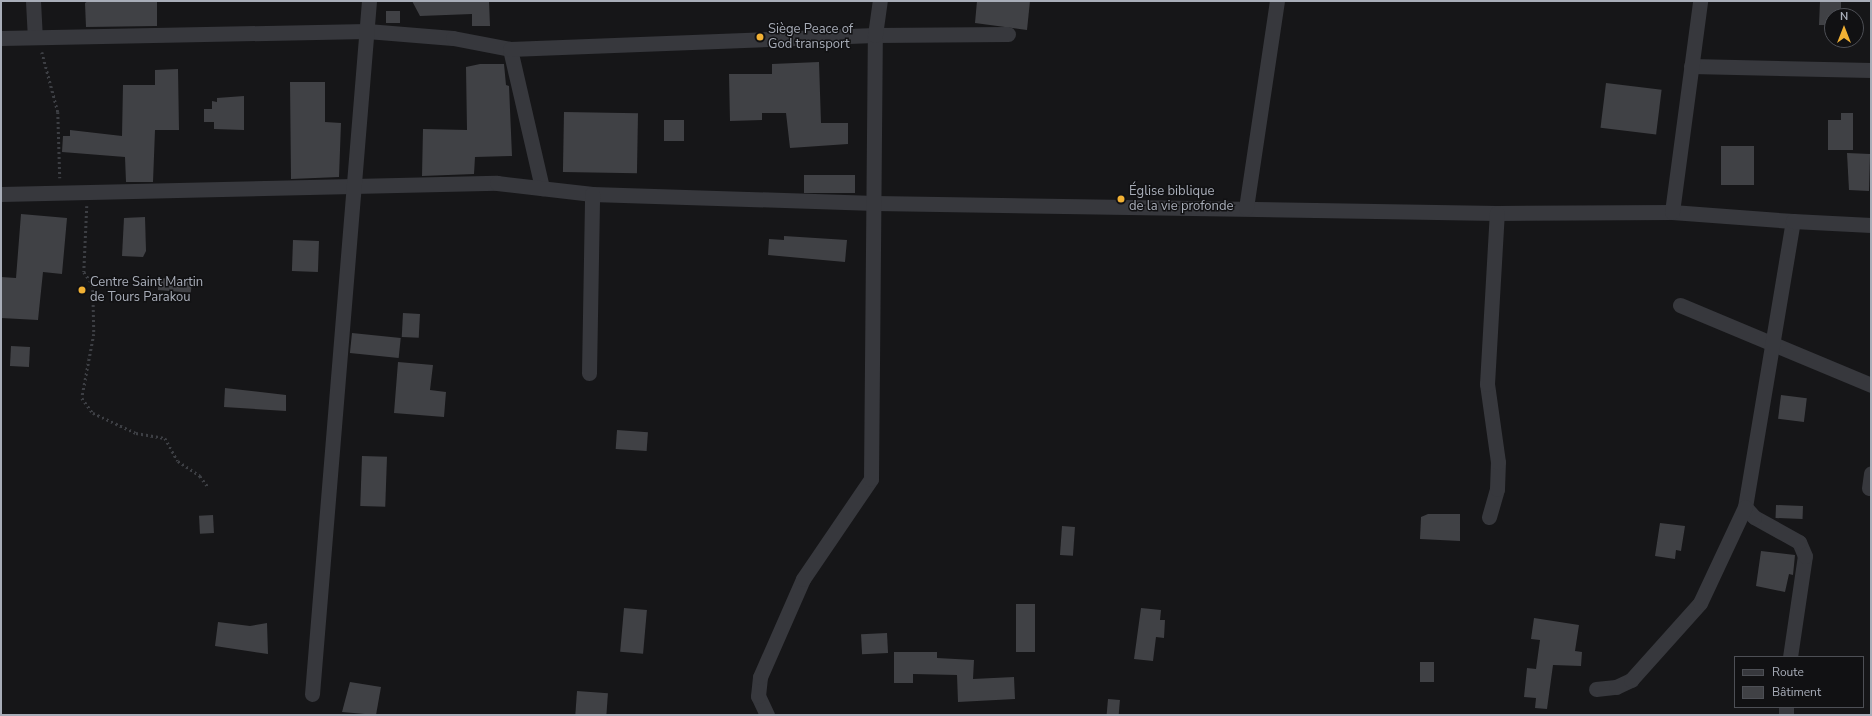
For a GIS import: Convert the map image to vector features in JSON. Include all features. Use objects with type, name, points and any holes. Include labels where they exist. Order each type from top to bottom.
[{"type":"street","points":[[33,1],[35,37]]},
{"type":"street","points":[[312,694],[370,1]]},
{"type":"street","points":[[767,715],[758,696],[760,677],[803,579],[871,479],[875,203],[875,35],[880,1]]},
{"type":"street","points":[[1246,208],[1269,71],[1272,14],[1277,1]]},
{"type":"street","points":[[1672,212],[1700,1]]},
{"type":"street","points":[[1,38],[367,31],[453,38],[510,49],[875,35],[1008,34]]},
{"type":"street","points":[[510,49],[542,188]]},
{"type":"street","points":[[1691,66],[1871,70]]},
{"type":"street","points":[[1,194],[88,189],[354,188],[497,183],[592,194],[875,203],[1497,213],[1672,212],[1871,225]]},
{"type":"street","points":[[589,373],[592,194]]},
{"type":"street","points":[[1489,516],[1497,489],[1498,462],[1487,384],[1497,213]]},
{"type":"street","points":[[1596,689],[1616,687],[1631,680],[1700,603],[1746,507],[1772,341],[1793,221]]},
{"type":"street","points":[[1680,305],[1772,341],[1871,385]]},
{"type":"street","points":[[1746,507],[1754,517],[1799,542],[1805,556],[1790,656]]},
{"type":"path","points":[[35,37],[47,62],[58,112],[61,190]]},
{"type":"path","points":[[88,189],[84,272],[93,285],[94,334],[82,398],[93,413],[136,433],[165,438],[178,461],[200,476],[209,488]]},
{"type":"building","points":[[88,1],[157,1],[157,26],[86,27],[85,3]]},
{"type":"building","points":[[412,1],[489,1],[490,26],[472,26],[472,14],[420,16]]},
{"type":"building","points":[[977,1],[1030,1],[1027,30],[975,23]]},
{"type":"building","points":[[1820,1],[1841,1],[1841,8],[1824,8],[1824,25],[1819,25]]},
{"type":"building","points":[[386,11],[400,11],[400,23],[386,23]]},
{"type":"building","points":[[819,62],[821,123],[848,123],[848,144],[790,148],[786,113],[762,113],[762,120],[730,121],[729,74],[772,74],[772,64]]},
{"type":"building","points":[[480,64],[504,64],[506,85],[509,86],[512,156],[475,157],[474,174],[422,176],[423,129],[467,130],[466,67]]},
{"type":"building","points":[[178,69],[179,130],[155,130],[153,182],[126,182],[125,157],[62,152],[63,136],[70,136],[70,130],[122,136],[123,85],[155,85],[155,70]]},
{"type":"building","points":[[290,82],[325,82],[325,122],[341,123],[339,177],[291,179]]},
{"type":"building","points":[[1606,83],[1662,90],[1656,134],[1601,128]]},
{"type":"building","points":[[244,96],[244,130],[214,129],[214,122],[204,122],[204,109],[212,109],[212,101],[217,102],[217,98]]},
{"type":"building","points":[[564,112],[638,113],[637,173],[563,172]]},
{"type":"building","points":[[1841,113],[1853,113],[1853,150],[1828,150],[1828,120],[1841,120]]},
{"type":"building","points":[[664,120],[684,120],[684,141],[664,141]]},
{"type":"building","points":[[1721,146],[1754,146],[1754,185],[1721,185]]},
{"type":"building","points":[[1847,153],[1870,154],[1869,191],[1849,190]]},
{"type":"building","points":[[804,175],[855,175],[855,193],[804,193]]},
{"type":"building","points":[[21,214],[67,218],[62,274],[43,272],[38,320],[1,318],[1,277],[16,278]]},
{"type":"building","points":[[145,217],[146,251],[143,257],[122,256],[124,218]]},
{"type":"building","points":[[784,236],[847,240],[845,262],[768,255],[769,239],[784,240]]},
{"type":"building","points":[[293,240],[319,241],[318,272],[292,271]]},
{"type":"building","points":[[159,278],[192,281],[191,293],[158,290]]},
{"type":"building","points":[[403,313],[420,314],[419,338],[402,337]]},
{"type":"building","points":[[352,333],[401,338],[399,358],[350,353]]},
{"type":"building","points":[[11,346],[30,347],[29,367],[10,366]]},
{"type":"building","points":[[398,362],[433,365],[430,390],[446,392],[444,417],[394,413]]},
{"type":"building","points":[[225,388],[286,395],[286,411],[224,407]]},
{"type":"building","points":[[1781,395],[1807,398],[1804,422],[1778,419]]},
{"type":"building","points":[[617,430],[648,432],[647,451],[616,449]]},
{"type":"building","points":[[362,456],[387,457],[385,507],[360,506]]},
{"type":"building","points":[[1776,505],[1803,506],[1803,519],[1776,518]]},
{"type":"building","points":[[1428,514],[1460,514],[1460,541],[1420,539],[1421,517]]},
{"type":"building","points":[[213,515],[214,533],[200,534],[199,516]]},
{"type":"building","points":[[1660,523],[1685,526],[1681,551],[1676,550],[1675,559],[1655,556]]},
{"type":"building","points":[[1062,526],[1075,527],[1073,556],[1060,555]]},
{"type":"building","points":[[1761,551],[1795,555],[1793,575],[1789,574],[1785,592],[1756,586]]},
{"type":"building","points":[[1016,604],[1035,604],[1035,652],[1016,652]]},
{"type":"building","points":[[624,608],[647,610],[643,654],[620,652]]},
{"type":"building","points":[[1141,608],[1161,610],[1160,620],[1165,620],[1164,638],[1156,637],[1153,661],[1134,659]]},
{"type":"building","points":[[1534,618],[1579,625],[1575,651],[1582,652],[1581,666],[1553,665],[1547,709],[1535,708],[1536,698],[1524,697],[1527,668],[1536,669],[1540,640],[1531,639]]},
{"type":"building","points":[[218,622],[250,626],[267,623],[268,654],[215,646]]},
{"type":"building","points":[[887,633],[888,653],[862,654],[861,634]]},
{"type":"building","points":[[894,652],[937,652],[937,658],[974,660],[973,679],[1014,677],[1015,699],[958,702],[957,675],[913,674],[913,683],[894,683]]},
{"type":"building","points":[[1420,662],[1434,662],[1434,682],[1420,682]]},
{"type":"building","points":[[350,682],[381,687],[376,715],[342,712]]},
{"type":"building","points":[[577,691],[608,693],[606,715],[575,715]]},
{"type":"building","points":[[1108,699],[1120,700],[1119,715],[1107,715]]},
{"type":"place","name":"Siège Peace of God transport","points":[[760,37]]},
{"type":"place","name":"Église biblique de la vie profonde","points":[[1121,199]]},
{"type":"place","name":"Centre Saint Martin de Tours Parakou","points":[[82,290]]}]
